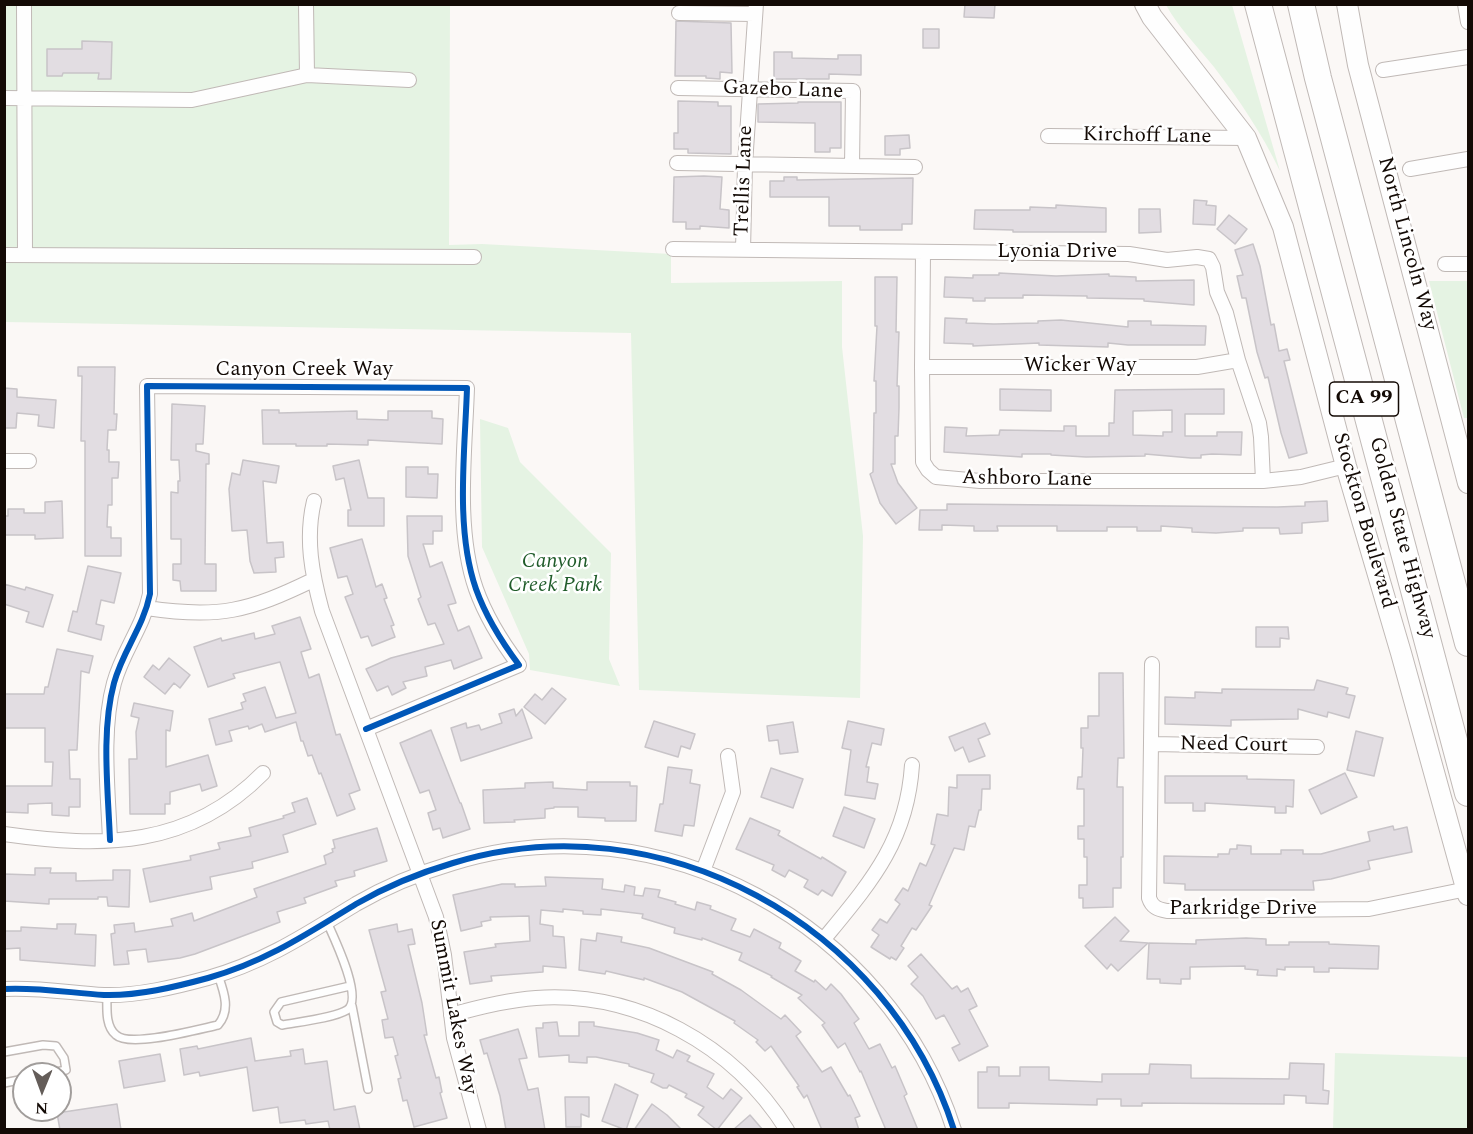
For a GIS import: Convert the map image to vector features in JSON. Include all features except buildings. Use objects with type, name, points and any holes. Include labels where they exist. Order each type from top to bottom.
[{"type":"highway","points":[[1249,4],[1277,80]]},
{"type":"highway","name":"Golden State Highway","points":[[1258,4],[1468,793]]},
{"type":"highway","name":"Golden State Highway","points":[[1301,4],[1318,78],[1468,643]]},
{"type":"street","points":[[24,4],[25,255]]},
{"type":"street","points":[[306,4],[307,75]]},
{"type":"street","name":"Stockton Boulevard","points":[[1145,4],[1152,17],[1246,138],[1283,227],[1346,466],[1468,892]]},
{"type":"street","name":"North Lincoln Way","points":[[1347,4],[1358,65],[1468,483]]},
{"type":"street","points":[[1465,4],[1468,22]]},
{"type":"street","points":[[679,13],[756,9]]},
{"type":"street","name":"Trellis Lane","points":[[743,250],[749,89],[756,9]]},
{"type":"street","points":[[1383,70],[1468,57]]},
{"type":"street","points":[[4,98],[192,100],[307,75],[409,80]]},
{"type":"street","name":"Gazebo Lane","points":[[678,88],[853,91],[852,166]]},
{"type":"street","name":"Kirchoff Lane","points":[[1048,135],[1246,138]]},
{"type":"street","points":[[1410,169],[1468,159]]},
{"type":"street","points":[[677,163],[915,166]]},
{"type":"street","name":"Lyonia Drive","points":[[673,249],[1129,254],[1167,260],[1197,257],[1209,259],[1214,267],[1217,292],[1226,313],[1238,360],[1259,423],[1263,481]]},
{"type":"street","name":"Ashboro Lane","points":[[923,252],[923,462],[936,477],[981,481],[1263,481],[1301,477],[1346,466]]},
{"type":"street","points":[[4,255],[474,257]]},
{"type":"street","points":[[1444,264],[1468,264]]},
{"type":"street","name":"Wicker Way","points":[[922,367],[1197,367],[1238,360]]},
{"type":"street","name":"Canyon Creek Way","points":[[110,840],[107,731],[110,703],[114,681],[126,652],[142,624],[151,580],[147,386],[467,388],[464,511],[470,565],[476,589],[487,616],[501,641],[519,665],[366,729]]},
{"type":"street","points":[[4,461],[29,461]]},
{"type":"street","name":"Summit Lakes Way","points":[[314,501],[309,537],[313,580],[322,611],[436,917],[460,1066],[478,1130]]},
{"type":"street","points":[[147,608],[192,614],[232,611],[275,598],[313,580]]},
{"type":"street","name":"Parkridge Drive","points":[[1152,664],[1149,898],[1157,909],[1167,912],[1369,909],[1468,892]]},
{"type":"street","name":"Need Court","points":[[1152,744],[1317,747]]},
{"type":"street","points":[[703,871],[734,792],[728,756]]},
{"type":"street","points":[[824,939],[877,873],[891,848],[906,806],[912,765]]},
{"type":"street","points":[[4,834],[58,841],[110,840],[155,835],[195,822],[231,801],[263,773]]},
{"type":"street","points":[[4,988],[107,995],[172,987],[218,975],[268,956],[389,887],[420,873],[456,862],[526,849],[562,847],[598,848],[633,853],[668,860],[729,881],[767,900],[824,939],[868,982],[898,1019],[918,1049],[934,1080],[954,1130]]},
{"type":"street","points":[[451,1015],[509,1001],[546,998],[586,1000],[642,1013],[665,1022],[719,1054],[761,1093],[787,1130]]},
{"type":"lane","points":[[327,922],[344,961],[354,1000],[349,1008],[282,1025],[276,1022],[274,1011],[281,1002],[350,986]]},
{"type":"lane","points":[[107,995],[107,1013],[110,1026],[116,1035],[133,1041],[152,1038],[218,1025],[224,1018],[226,1009],[225,994],[218,975]]},
{"type":"lane","points":[[349,1008],[368,1089]]},
{"type":"lane","points":[[4,1052],[43,1045],[56,1046],[65,1062]]},
{"type":"green space","points":[[5,5],[450,5],[449,245],[482,244],[671,254],[671,283],[842,281],[842,347],[863,536],[860,698],[639,690],[631,333],[5,322]]},
{"type":"green space","points":[[1166,5],[1232,5],[1280,171],[1241,105]]},
{"type":"green space","points":[[1429,281],[1468,281],[1468,418],[1464,418]]},
{"type":"green space","name":"Canyon Creek Park","points":[[480,419],[508,428],[520,462],[611,553],[609,659],[620,686],[530,670],[529,654],[482,547]]},
{"type":"green space","points":[[1335,1053],[1468,1057],[1468,1129],[1333,1129]]},
{"type":"cycle path","points":[[110,840],[106,761],[110,701],[122,660],[143,618],[150,594],[147,386],[467,388],[463,463],[465,541],[476,589],[484,609],[500,638],[519,665],[366,729]]},
{"type":"cycle path","points":[[4,989],[117,995],[183,985],[248,964],[303,936],[379,891],[440,867],[531,848],[609,849],[685,865],[757,896],[821,939],[877,993],[922,1057],[954,1130]]}]
